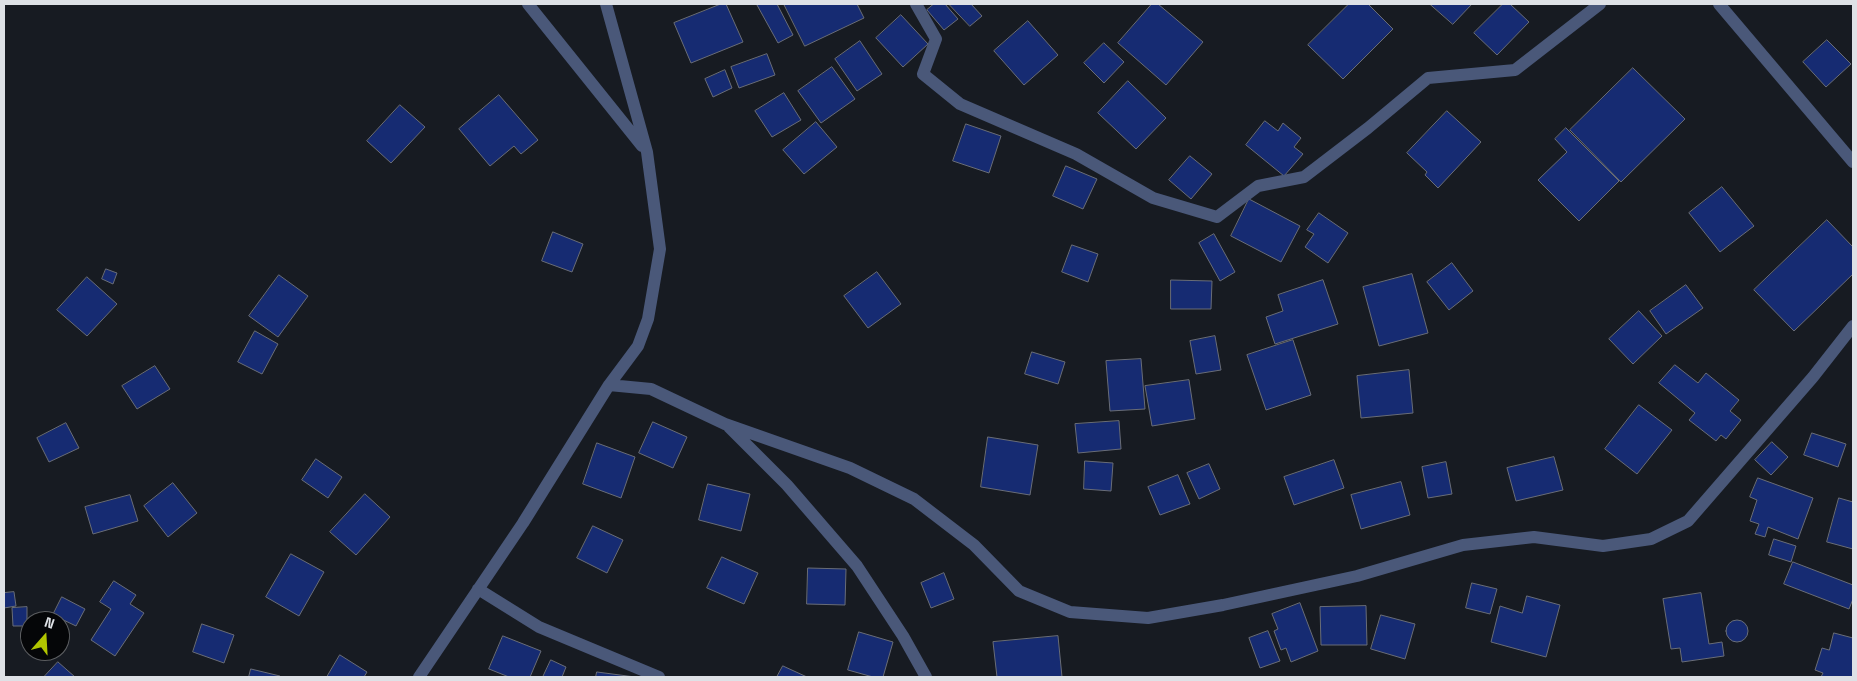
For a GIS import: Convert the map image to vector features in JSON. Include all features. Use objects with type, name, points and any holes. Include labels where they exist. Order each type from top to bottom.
[{"type":"street","points":[[528,4],[647,152]]},
{"type":"street","points":[[419,677],[522,524],[609,385],[638,346],[648,319],[660,249],[647,152],[606,4]]},
{"type":"street","points":[[916,4],[936,39],[923,74],[960,104],[1076,154],[1153,198],[1217,217],[1258,186],[1304,177],[1368,128],[1428,78],[1515,70],[1600,4]]},
{"type":"street","points":[[1719,4],[1853,162]]},
{"type":"street","points":[[609,385],[651,388],[725,424],[850,468],[914,499],[974,545],[1019,591],[1070,612],[1148,618],[1223,606],[1357,576],[1463,545],[1534,537],[1603,546],[1650,539],[1688,521],[1814,377],[1853,326]]},
{"type":"street","points":[[725,424],[787,485],[857,566],[903,636],[926,677]]},
{"type":"street","points":[[478,589],[539,627],[660,677]]},
{"type":"building","points":[[721,4],[726,4],[743,42],[691,63],[674,23]]},
{"type":"building","points":[[777,4],[793,35],[778,43],[757,5]]},
{"type":"building","points":[[784,4],[857,4],[864,18],[805,46]]},
{"type":"building","points":[[934,4],[945,4],[958,19],[944,30],[927,10]]},
{"type":"building","points":[[949,4],[971,4],[982,16],[970,26]]},
{"type":"building","points":[[1152,4],[1158,4],[1203,42],[1166,85],[1118,43]]},
{"type":"building","points":[[1349,4],[1368,4],[1393,29],[1343,79],[1308,45]]},
{"type":"building","points":[[1430,4],[1472,4],[1453,24]]},
{"type":"building","points":[[1503,4],[1510,4],[1529,22],[1497,55],[1474,33]]},
{"type":"building","points":[[901,15],[928,44],[903,67],[876,38]]},
{"type":"building","points":[[1028,21],[1058,55],[1024,85],[994,51]]},
{"type":"building","points":[[1827,40],[1851,64],[1826,87],[1803,62]]},
{"type":"building","points":[[860,41],[882,74],[857,91],[835,59]]},
{"type":"building","points":[[1104,43],[1124,62],[1104,83],[1084,63]]},
{"type":"building","points":[[767,54],[775,75],[739,88],[731,67]]},
{"type":"building","points":[[832,67],[855,99],[821,123],[798,91]]},
{"type":"building","points":[[1633,68],[1685,119],[1621,182],[1570,130]]},
{"type":"building","points":[[725,70],[732,88],[713,97],[705,79]]},
{"type":"building","points":[[1128,81],[1166,118],[1136,149],[1098,113]]},
{"type":"building","points":[[784,93],[801,120],[772,137],[755,111]]},
{"type":"building","points":[[499,95],[538,140],[521,154],[514,146],[490,166],[459,129]]},
{"type":"building","points":[[400,105],[425,127],[391,163],[367,141]]},
{"type":"building","points":[[1447,111],[1481,142],[1438,188],[1425,175],[1427,172],[1407,153]]},
{"type":"building","points":[[1265,121],[1278,131],[1283,123],[1301,138],[1294,147],[1303,154],[1284,176],[1246,145]]},
{"type":"building","points":[[816,122],[837,147],[804,174],[783,150]]},
{"type":"building","points":[[966,124],[1001,136],[989,173],[953,161]]},
{"type":"building","points":[[1566,128],[1619,181],[1579,221],[1538,180],[1567,152],[1555,139]]},
{"type":"building","points":[[1190,156],[1212,174],[1191,199],[1169,180]]},
{"type":"building","points":[[1066,166],[1097,179],[1083,209],[1053,196]]},
{"type":"building","points":[[1722,187],[1754,226],[1720,252],[1689,213]]},
{"type":"building","points":[[1249,199],[1300,226],[1281,262],[1231,236]]},
{"type":"building","points":[[1319,213],[1348,233],[1328,263],[1305,247],[1314,234],[1307,230]]},
{"type":"building","points":[[1827,220],[1853,247],[1853,274],[1794,331],[1754,290]]},
{"type":"building","points":[[553,232],[583,244],[572,272],[542,261]]},
{"type":"building","points":[[1214,234],[1235,272],[1220,281],[1199,243]]},
{"type":"building","points":[[1072,245],[1098,254],[1088,282],[1062,272]]},
{"type":"building","points":[[1452,263],[1473,291],[1449,310],[1427,282]]},
{"type":"building","points":[[106,269],[117,273],[113,284],[102,279]]},
{"type":"building","points":[[877,272],[901,304],[868,328],[844,296]]},
{"type":"building","points":[[1412,274],[1428,333],[1379,346],[1363,287]]},
{"type":"building","points":[[279,275],[308,296],[278,337],[249,316]]},
{"type":"building","points":[[87,277],[117,304],[87,336],[57,310]]},
{"type":"building","points":[[1171,280],[1212,281],[1211,309],[1171,309]]},
{"type":"building","points":[[1323,280],[1338,324],[1275,344],[1266,317],[1283,311],[1278,295]]},
{"type":"building","points":[[1686,285],[1703,308],[1666,334],[1650,311]]},
{"type":"building","points":[[1639,311],[1662,336],[1633,364],[1609,339]]},
{"type":"building","points":[[255,331],[278,344],[262,374],[238,362]]},
{"type":"building","points":[[1215,336],[1221,370],[1196,374],[1190,341]]},
{"type":"building","points":[[1293,340],[1311,395],[1266,410],[1247,355]]},
{"type":"building","points":[[1032,352],[1065,362],[1058,384],[1025,374]]},
{"type":"building","points":[[1141,359],[1145,409],[1110,411],[1106,361]]},
{"type":"building","points":[[1675,365],[1698,383],[1706,373],[1739,400],[1730,411],[1741,420],[1726,439],[1721,435],[1716,441],[1689,420],[1695,413],[1659,383]]},
{"type":"building","points":[[155,366],[170,389],[137,409],[122,386]]},
{"type":"building","points":[[1409,370],[1413,413],[1361,418],[1357,376]]},
{"type":"building","points":[[1189,380],[1195,419],[1152,426],[1145,386]]},
{"type":"building","points":[[1639,405],[1672,430],[1637,474],[1605,449]]},
{"type":"building","points":[[1119,421],[1121,449],[1078,453],[1075,424]]},
{"type":"building","points":[[653,422],[687,437],[673,468],[639,453]]},
{"type":"building","points":[[66,423],[79,448],[49,462],[37,438]]},
{"type":"building","points":[[1812,433],[1846,444],[1838,467],[1804,455]]},
{"type":"building","points":[[988,437],[1038,445],[1030,495],[981,487]]},
{"type":"building","points":[[1772,442],[1788,457],[1771,475],[1755,460]]},
{"type":"building","points":[[597,443],[635,457],[621,498],[583,484]]},
{"type":"building","points":[[1554,457],[1563,490],[1516,501],[1507,468]]},
{"type":"building","points":[[316,459],[342,477],[328,498],[302,480]]},
{"type":"building","points":[[1334,460],[1344,488],[1294,505],[1284,477]]},
{"type":"building","points":[[1085,461],[1113,463],[1111,491],[1084,489]]},
{"type":"building","points":[[1446,462],[1452,494],[1428,498],[1422,467]]},
{"type":"building","points":[[1209,464],[1220,489],[1199,499],[1187,473]]},
{"type":"building","points":[[1178,475],[1190,504],[1160,515],[1148,487]]},
{"type":"building","points":[[1758,478],[1813,498],[1798,539],[1768,527],[1765,537],[1755,534],[1759,524],[1750,521],[1757,500],[1750,497]]},
{"type":"building","points":[[1401,482],[1410,515],[1361,529],[1351,495]]},
{"type":"building","points":[[173,483],[197,513],[168,537],[144,506]]},
{"type":"building","points":[[708,484],[750,494],[741,531],[699,520]]},
{"type":"building","points":[[365,494],[390,517],[356,555],[330,532]]},
{"type":"building","points":[[130,495],[138,521],[93,534],[85,507]]},
{"type":"building","points":[[1839,498],[1853,502],[1853,549],[1827,542]]},
{"type":"building","points":[[593,526],[623,540],[607,573],[577,558]]},
{"type":"building","points":[[1774,539],[1796,546],[1791,562],[1769,555]]},
{"type":"building","points":[[291,554],[324,572],[299,616],[266,597]]},
{"type":"building","points":[[722,557],[758,573],[744,604],[707,588]]},
{"type":"building","points":[[1793,562],[1853,585],[1853,599],[1849,609],[1784,584]]},
{"type":"building","points":[[808,568],[846,569],[845,605],[807,604]]},
{"type":"building","points":[[944,573],[954,599],[931,608],[921,583]]},
{"type":"building","points":[[114,581],[136,595],[130,604],[144,613],[115,656],[91,640],[111,609],[100,602]]},
{"type":"building","points":[[1472,583],[1497,589],[1490,614],[1466,608]]},
{"type":"building","points":[[14,592],[16,606],[4,608],[4,593]]},
{"type":"building","points":[[1701,593],[1709,644],[1722,642],[1724,656],[1682,662],[1680,648],[1671,649],[1663,599]]},
{"type":"building","points":[[1527,596],[1560,605],[1546,657],[1491,642],[1500,606],[1522,613]]},
{"type":"building","points":[[62,597],[85,609],[76,626],[70,623],[70,611],[55,611]]},
{"type":"building","points":[[1300,603],[1318,651],[1291,662],[1286,648],[1281,650],[1274,631],[1278,629],[1272,614]]},
{"type":"building","points":[[1366,606],[1367,645],[1321,645],[1320,607]]},
{"type":"building","points":[[27,607],[27,611],[20,611],[20,626],[13,626],[12,608]]},
{"type":"building","points":[[1381,615],[1415,624],[1405,659],[1371,649]]},
{"type":"building","points":[[1737,620],[1745,623],[1748,631],[1745,639],[1737,642],[1729,639],[1726,631],[1729,623]]},
{"type":"building","points":[[202,624],[234,635],[224,663],[193,652]]},
{"type":"building","points":[[1268,631],[1280,661],[1260,668],[1249,638]]},
{"type":"building","points":[[859,632],[893,642],[883,677],[873,677],[848,670]]},
{"type":"building","points":[[1834,633],[1853,638],[1853,677],[1821,677],[1823,673],[1815,670],[1822,648],[1829,650]]},
{"type":"building","points":[[503,636],[541,651],[530,677],[509,677],[489,669]]},
{"type":"building","points":[[1058,636],[1062,677],[997,677],[993,642]]},
{"type":"building","points":[[340,655],[367,672],[364,677],[327,677]]},
{"type":"building","points":[[551,660],[566,667],[562,677],[543,677]]},
{"type":"building","points":[[58,662],[75,677],[44,677]]},
{"type":"building","points":[[783,666],[807,677],[777,677]]},
{"type":"building","points":[[251,669],[280,676],[249,677]]},
{"type":"building","points":[[597,672],[635,677],[596,677]]}]
